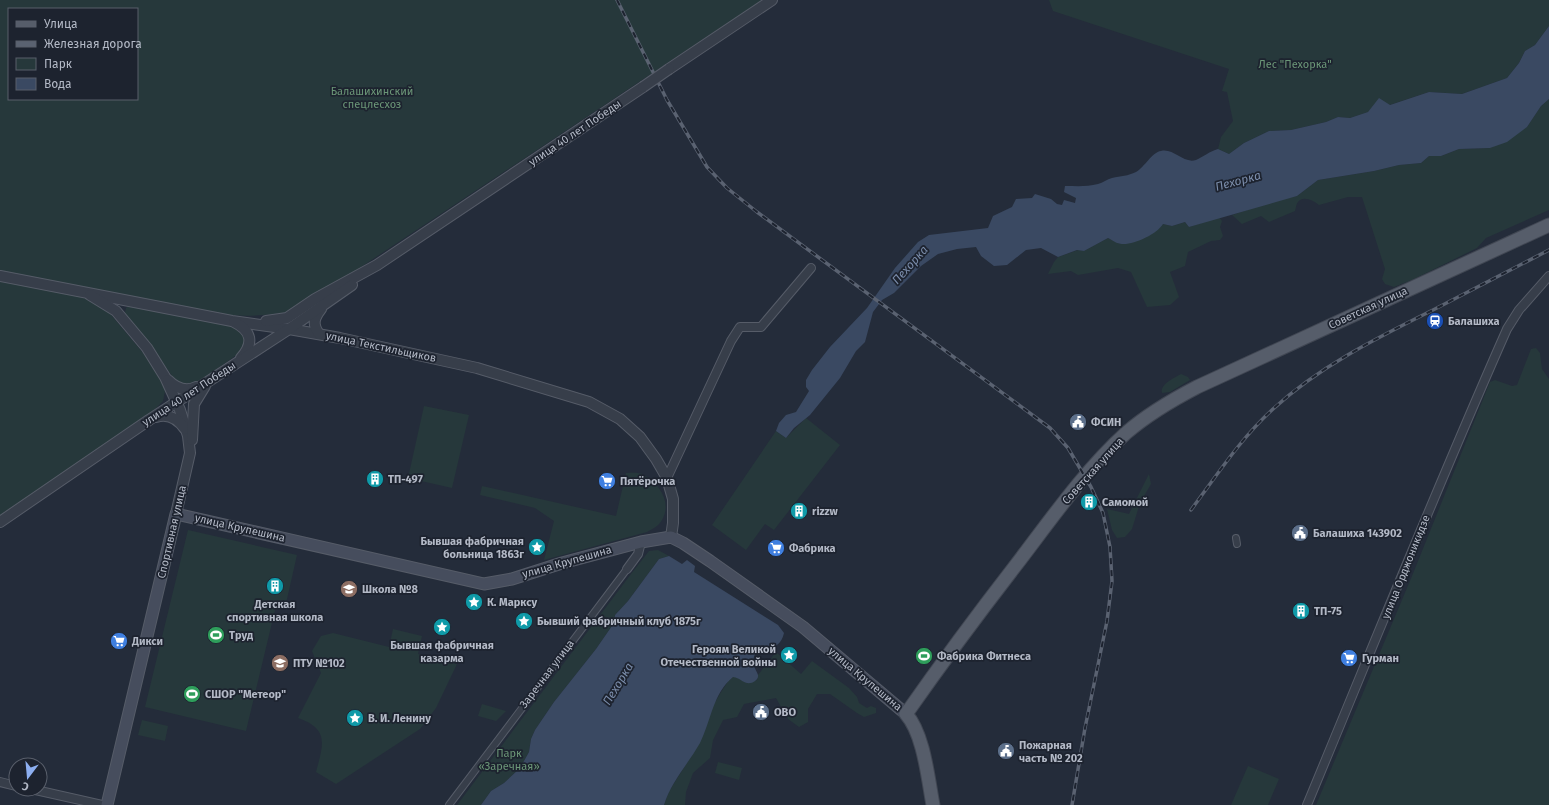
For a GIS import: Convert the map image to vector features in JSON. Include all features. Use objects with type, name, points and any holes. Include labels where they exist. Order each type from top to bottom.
[{"type":"main road","name":"Советская улица","points":[[906,714],[953,648],[1052,518],[1111,448],[1145,418],[1197,387],[1549,225]]},
{"type":"main road","name":"улица Крупешина","points":[[176,514],[484,584],[512,579],[562,563],[641,542],[671,537],[710,561],[803,627],[906,714]]},
{"type":"main road","name":"Спортивная улица","points":[[108,805],[176,514]]},
{"type":"main road","points":[[906,714],[915,727],[921,743],[933,805]]},
{"type":"street","name":"улица 40 лет Победы","points":[[0,522],[149,420],[330,301],[377,265],[772,0]]},
{"type":"street","name":"улица 40 лет Победы","points":[[232,321],[273,320],[287,318],[315,299],[377,265]]},
{"type":"street","points":[[667,478],[731,341],[740,327],[761,327],[811,268]]},
{"type":"street","name":"улица Текстильщиков","points":[[0,276],[232,321],[289,328],[319,334],[477,368],[589,402],[620,419],[640,437],[656,459],[667,478],[673,499],[673,522],[671,537]]},
{"type":"street","name":"улица Орджоникидзе","points":[[1307,805],[1406,569],[1450,458],[1507,329],[1519,310],[1549,276]]},
{"type":"street","name":"Спортивная улица","points":[[85,292],[116,311],[146,348],[165,378],[177,402],[188,436],[190,453],[176,514]]},
{"type":"street","points":[[116,311],[117,304],[119,302],[128,300]]},
{"type":"street","points":[[319,334],[314,325],[316,317],[330,301]]},
{"type":"street","points":[[232,321],[244,328],[250,338],[247,350],[237,362]]},
{"type":"street","points":[[165,378],[176,387],[185,390],[193,389],[211,380]]},
{"type":"street","points":[[149,420],[166,402],[168,392],[165,378]]},
{"type":"street","points":[[190,453],[193,436],[194,404],[201,390],[211,380]]},
{"type":"street","points":[[149,420],[162,416],[171,417],[182,424],[188,436]]},
{"type":"street","name":"Заречная улица","points":[[449,805],[638,554],[641,542]]},
{"type":"street","points":[[48,793],[102,805]]},
{"type":"green space","name":"Балашихинский спецлесхоз","points":[[0,0],[762,0],[295,311],[256,316],[216,314],[0,272]]},
{"type":"green space","name":"Лес \"Пехорка\"","points":[[1049,0],[1549,0],[1549,26],[1535,45],[1525,51],[1519,63],[1507,78],[1462,94],[1429,92],[1350,118],[1338,117],[1326,122],[1291,130],[1269,131],[1244,143],[1229,154],[1218,149],[1221,137],[1233,121],[1227,92],[1222,91],[1229,69],[1053,11]]},
{"type":"green space","points":[[1549,99],[1549,210],[1486,238],[1477,248],[1412,280],[1394,287],[1385,284],[1382,279],[1385,269],[1362,197],[1348,197],[1319,205],[1311,200],[1303,199],[1297,203],[1295,211],[1269,222],[1261,216],[1242,224],[1232,215],[1274,201],[1297,196],[1318,180],[1374,171],[1399,165],[1421,163],[1429,156],[1441,156],[1459,149],[1490,148],[1527,127],[1541,106]]},
{"type":"green space","points":[[1219,217],[1222,221],[1220,227],[1223,236],[1220,240],[1211,241],[1188,252],[1185,266],[1170,272],[1179,297],[1170,305],[1147,307],[1131,272],[1118,268],[1078,275],[1071,271],[1048,274],[1058,257],[1078,250],[1084,251],[1108,238],[1120,244],[1163,224],[1172,226],[1185,222],[1189,227]]},
{"type":"green space","points":[[0,281],[83,296],[107,310],[144,354],[164,386],[165,391],[163,401],[152,412],[0,517]]},
{"type":"green space","points":[[130,305],[236,326],[247,338],[241,352],[193,386],[178,384],[125,313],[126,308]]},
{"type":"green space","points":[[1536,348],[1540,353],[1542,369],[1549,379],[1549,805],[1316,805],[1412,576],[1490,382],[1495,380],[1512,386],[1517,385],[1531,349]]},
{"type":"green space","points":[[1181,374],[1188,377],[1190,380],[1170,392],[1162,393],[1165,384]]},
{"type":"green space","points":[[424,406],[469,415],[452,488],[408,478]]},
{"type":"green space","points":[[806,418],[840,445],[774,530],[765,524],[746,550],[712,525],[776,431],[786,438]]},
{"type":"green space","points":[[626,473],[642,474],[655,483],[663,494],[666,507],[665,514],[659,524],[647,532],[544,560],[554,521],[535,508],[480,495],[482,486],[616,516]]},
{"type":"green space","points":[[1149,474],[1151,484],[1140,503],[1132,529],[1125,537],[1117,538],[1112,530],[1107,509],[1129,514]]},
{"type":"green space","name":"Труд","points":[[188,530],[297,555],[285,608],[276,606],[246,731],[145,707]]},
{"type":"green space","name":"Парк «Заречная»","points":[[658,550],[669,556],[659,559],[628,601],[615,615],[614,623],[596,649],[554,702],[535,730],[531,739],[529,752],[520,768],[504,783],[491,791],[481,805],[457,805],[649,551]]},
{"type":"green space","points":[[393,629],[422,636],[418,654],[457,664],[436,708],[420,729],[336,784],[316,772],[322,746],[320,733],[308,722],[298,718],[321,673],[312,651],[321,636],[333,633],[389,647]]},
{"type":"green space","points":[[776,652],[801,674],[812,661],[849,688],[857,697],[859,703],[867,708],[871,706],[876,708],[876,713],[864,717],[830,694],[817,694],[808,709],[808,722],[799,727],[788,719],[776,698],[744,704],[737,717],[723,720],[713,740],[710,758],[693,773],[686,792],[685,805],[664,805],[669,791],[685,766],[715,702],[728,681],[733,677],[739,677],[747,683],[757,680],[758,675]]},
{"type":"green space","points":[[482,704],[506,711],[496,721],[478,716]]},
{"type":"green space","points":[[142,720],[168,726],[165,741],[138,735]]},
{"type":"green space","points":[[718,762],[742,768],[739,780],[715,773]]},
{"type":"green space","points":[[1248,766],[1279,779],[1268,805],[1231,805]]},
{"type":"water","name":"Пехорка","points":[[1549,26],[1549,99],[1541,106],[1527,127],[1507,142],[1490,148],[1459,149],[1441,156],[1429,156],[1421,163],[1399,165],[1374,171],[1318,180],[1297,196],[1189,227],[1185,222],[1172,226],[1163,224],[1151,235],[1133,243],[1122,244],[1108,238],[1084,251],[1077,250],[1058,257],[1041,248],[1026,250],[1007,265],[994,266],[981,256],[976,247],[957,249],[938,254],[921,266],[894,293],[882,300],[873,312],[865,342],[856,351],[840,378],[810,415],[794,428],[786,438],[776,431],[779,423],[786,415],[796,412],[809,391],[806,387],[806,380],[812,370],[830,347],[867,308],[895,268],[918,242],[929,235],[988,228],[993,216],[1012,207],[1016,199],[1032,198],[1035,194],[1051,199],[1057,204],[1062,205],[1064,200],[1075,203],[1076,198],[1064,192],[1065,186],[1094,185],[1136,172],[1155,154],[1161,151],[1170,152],[1191,161],[1218,149],[1229,154],[1244,143],[1269,131],[1291,130],[1326,122],[1338,117],[1350,118],[1368,112],[1379,98],[1390,105],[1429,92],[1462,94],[1507,78],[1519,63],[1525,51],[1535,45]]},
{"type":"water","name":"Пехорка","points":[[669,556],[682,564],[687,560],[695,566],[694,572],[778,625],[784,633],[781,641],[776,646],[761,647],[757,651],[753,660],[758,675],[755,681],[747,683],[733,677],[721,691],[700,743],[675,781],[664,805],[481,805],[491,791],[504,783],[520,768],[529,752],[531,739],[535,730],[554,702],[596,649],[614,623],[615,615],[628,601],[659,559]]},
{"type":"railway","points":[[617,0],[667,100],[707,167],[727,188],[757,212],[1050,428],[1068,448],[1091,487],[1103,513],[1110,547],[1112,581],[1107,621],[1085,728],[1072,805]]},
{"type":"railway","points":[[1191,510],[1250,432],[1273,409],[1310,379],[1370,342],[1549,250]]},
{"type":"place","name":"Балашиха","points":[[1435,321]]},
{"type":"place","name":"ФСИН","points":[[1078,422]]},
{"type":"place","name":"ТП-497","points":[[375,479]]},
{"type":"place","name":"Пятёрочка","points":[[607,481]]},
{"type":"place","name":"Самомой","points":[[1089,502]]},
{"type":"place","name":"rizzw","points":[[799,511]]},
{"type":"place","name":"Балашиха 143902","points":[[1300,533]]},
{"type":"place","name":"Бывшая фабричная больница 1863г","points":[[537,547]]},
{"type":"place","name":"Фабрика","points":[[776,548]]},
{"type":"place","name":"Детская спортивная школа","points":[[275,586]]},
{"type":"place","name":"Школа №8","points":[[349,589]]},
{"type":"place","name":"К. Марксу","points":[[474,602]]},
{"type":"place","name":"ТП-75","points":[[1301,611]]},
{"type":"place","name":"Бывший фабричный клуб 1875г","points":[[524,621]]},
{"type":"place","name":"Бывшая фабричная казарма","points":[[442,627]]},
{"type":"place","name":"Труд","points":[[216,635]]},
{"type":"place","name":"Дикси","points":[[119,641]]},
{"type":"place","name":"Героям Великой Отечественной войны","points":[[789,655]]},
{"type":"place","name":"Фабрика Фитнеса","points":[[924,656]]},
{"type":"place","name":"Гурман","points":[[1349,658]]},
{"type":"place","name":"ПТУ №102","points":[[280,663]]},
{"type":"place","name":"СШОР \"Метеор\"","points":[[192,694]]},
{"type":"place","name":"ОВО","points":[[761,712]]},
{"type":"place","name":"В. И. Ленину","points":[[355,718]]},
{"type":"place","name":"Пожарная часть № 202","points":[[1006,751]]}]
